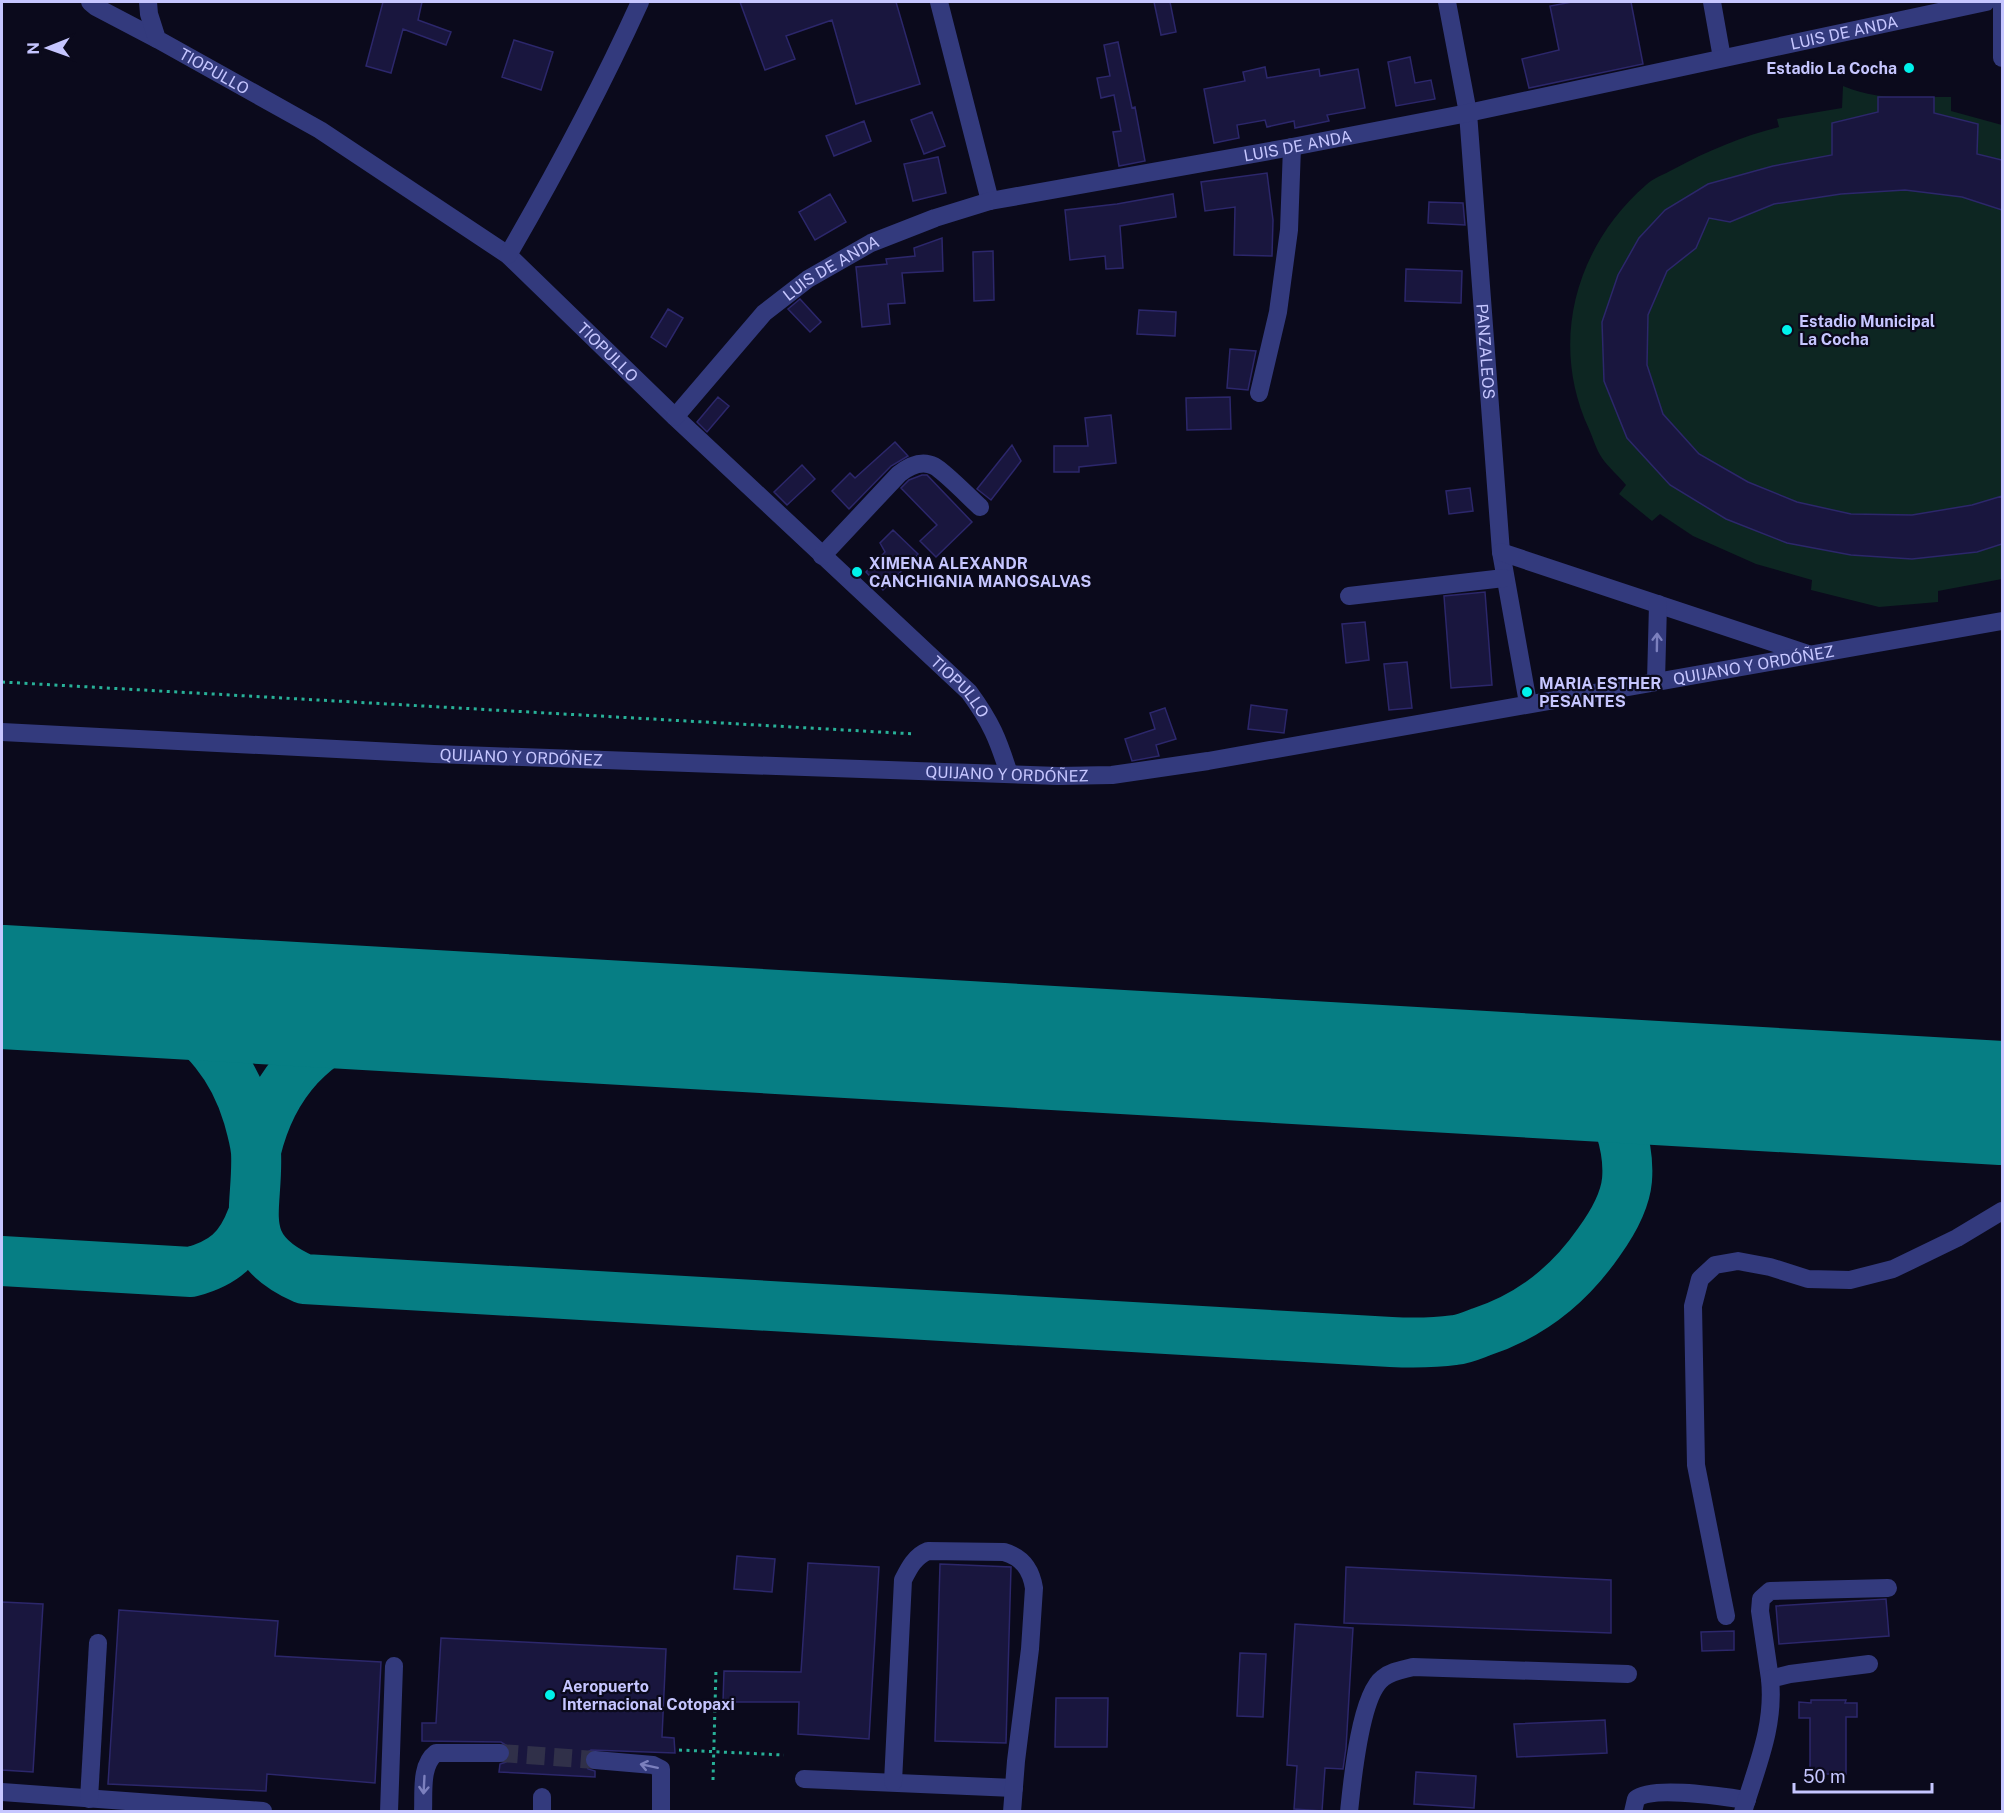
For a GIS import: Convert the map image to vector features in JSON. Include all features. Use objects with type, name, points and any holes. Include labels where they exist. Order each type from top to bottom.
[{"type":"street","name":"TIOPULLO","points":[[90,2],[320,130],[508,255],[675,417],[969,692],[997,735],[1009,774]]},
{"type":"street","points":[[148,2],[149,14],[157,39]]},
{"type":"street","points":[[508,255],[562,161],[612,64],[640,2]]},
{"type":"street","points":[[939,2],[990,201]]},
{"type":"street","name":"PANZALEOS","points":[[1447,2],[1468,113],[1504,578],[1528,703]]},
{"type":"street","points":[[1712,2],[1722,58]]},
{"type":"street","name":"LUIS DE ANDA","points":[[675,417],[764,313],[808,279],[871,243],[935,218],[990,201],[1468,113],[1722,58],[1945,6],[1986,2]]},
{"type":"street","points":[[2002,2],[2002,58]]},
{"type":"street","points":[[1259,393],[1278,312],[1289,230],[1292,147]]},
{"type":"street","points":[[822,556],[909,466],[921,464],[934,466],[980,507]]},
{"type":"street","points":[[1501,552],[1809,654]]},
{"type":"street","points":[[1348,596],[1504,578]]},
{"type":"street","points":[[1656,681],[1658,604]]},
{"type":"street","name":"QUIJANO Y ORDÓÑEZ","points":[[2,732],[434,754],[1058,776],[1112,774],[1219,759],[2002,621]]},
{"type":"street","points":[[1726,1616],[1696,1466],[1693,1306],[1701,1279],[1716,1265],[1738,1261],[1770,1267],[1808,1279],[1850,1280],[1893,1269],[1957,1238],[2002,1211]]},
{"type":"street","points":[[893,1782],[903,1580],[913,1563],[921,1554],[928,1551],[996,1550],[1011,1554],[1024,1563],[1029,1570],[1034,1588],[1030,1649],[1012,1812]]},
{"type":"street","points":[[1632,1812],[1636,1799],[1644,1794],[1701,1794],[1745,1806],[1759,1766],[1770,1716],[1770,1679],[1760,1611],[1761,1599],[1765,1594],[1770,1591],[1888,1588]]},
{"type":"street","points":[[89,1799],[98,1643]]},
{"type":"street","points":[[1770,1679],[1790,1674],[1869,1664]]},
{"type":"street","points":[[389,1812],[394,1666]]},
{"type":"street","points":[[1349,1812],[1354,1761],[1372,1691],[1381,1679],[1393,1672],[1413,1667],[1628,1674]]},
{"type":"street","points":[[423,1812],[425,1771],[429,1758],[436,1753],[500,1753]]},
{"type":"street","points":[[595,1760],[654,1765],[661,1769],[661,1812]]},
{"type":"street","points":[[804,1779],[1014,1788]]},
{"type":"street","points":[[2,1792],[263,1811]]},
{"type":"path","points":[[2,682],[915,734]]},
{"type":"path","points":[[713,1780],[716,1669]]},
{"type":"path","points":[[679,1750],[783,1755]]},
{"type":"green space","name":"Estadio Municipal La Cocha","points":[[1843,86],[1883,96],[1951,97],[1951,111],[2002,125],[2002,579],[1938,591],[1938,602],[1879,607],[1811,590],[1812,580],[1756,564],[1693,536],[1660,514],[1652,521],[1619,494],[1626,485],[1600,455],[1577,396],[1571,363],[1571,330],[1576,298],[1586,267],[1602,237],[1622,210],[1656,178],[1725,145],[1779,127],[1777,119],[1842,108]]},
{"type":"building","points":[[383,2],[422,2],[418,20],[451,32],[446,45],[403,29],[391,73],[366,66]]},
{"type":"building","points":[[740,2],[896,2],[920,84],[856,104],[832,20],[786,36],[795,59],[765,70]]},
{"type":"building","points":[[1154,2],[1170,2],[1176,32],[1161,35]]},
{"type":"building","points":[[1572,2],[1631,2],[1643,64],[1529,88],[1522,59],[1559,50],[1550,6]]},
{"type":"building","points":[[514,40],[553,52],[541,90],[502,77]]},
{"type":"building","points":[[1118,42],[1132,108],[1135,107],[1145,161],[1119,166],[1113,132],[1121,131],[1114,95],[1101,98],[1097,78],[1110,76],[1104,45]]},
{"type":"building","points":[[1410,57],[1415,83],[1431,80],[1435,99],[1396,106],[1388,62]]},
{"type":"building","points":[[1265,67],[1267,78],[1319,69],[1320,76],[1358,69],[1365,108],[1327,115],[1329,121],[1295,128],[1294,121],[1267,127],[1265,120],[1237,125],[1239,138],[1214,143],[1204,89],[1245,81],[1243,72]]},
{"type":"building","points":[[1878,97],[1934,97],[1934,113],[1978,124],[1977,154],[2002,160],[2002,210],[1962,197],[1905,190],[1841,194],[1774,204],[1730,222],[1709,218],[1696,248],[1667,271],[1648,315],[1647,365],[1663,414],[1699,454],[1748,482],[1797,502],[1851,514],[1912,515],[1972,505],[2002,496],[2002,544],[1977,552],[1912,559],[1851,555],[1787,543],[1726,519],[1670,485],[1627,438],[1604,381],[1602,322],[1618,275],[1639,238],[1665,210],[1708,184],[1773,166],[1832,155],[1832,123],[1878,112]]},
{"type":"building","points":[[932,112],[945,146],[924,154],[911,120]]},
{"type":"building","points":[[864,121],[871,141],[834,156],[826,136]]},
{"type":"building","points":[[938,157],[946,193],[913,201],[904,164]]},
{"type":"building","points":[[1267,173],[1273,220],[1272,256],[1234,255],[1235,207],[1205,211],[1201,182]]},
{"type":"building","points":[[830,194],[846,222],[815,240],[799,212]]},
{"type":"building","points":[[1173,194],[1176,217],[1120,226],[1123,268],[1106,269],[1105,256],[1070,260],[1065,210]]},
{"type":"building","points":[[1429,202],[1463,203],[1465,225],[1428,223]]},
{"type":"building","points":[[942,238],[943,271],[902,273],[905,303],[888,304],[890,324],[862,327],[856,267],[887,264],[886,259],[915,256],[914,248]]},
{"type":"building","points":[[993,251],[994,300],[974,301],[973,252]]},
{"type":"building","points":[[1406,269],[1462,271],[1461,303],[1405,301]]},
{"type":"building","points":[[800,299],[821,322],[810,332],[788,309]]},
{"type":"building","points":[[668,309],[683,318],[666,347],[651,337]]},
{"type":"building","points":[[1139,310],[1176,312],[1175,336],[1137,334]]},
{"type":"building","points":[[1230,349],[1256,351],[1248,390],[1227,388]]},
{"type":"building","points":[[718,397],[729,406],[707,432],[697,422]]},
{"type":"building","points":[[1230,397],[1231,429],[1187,430],[1186,398]]},
{"type":"building","points":[[1111,415],[1116,463],[1079,467],[1079,472],[1054,472],[1054,446],[1088,446],[1085,418]]},
{"type":"building","points":[[895,442],[908,456],[891,466],[849,509],[832,491],[850,473],[855,478]]},
{"type":"building","points":[[1012,445],[1021,461],[991,500],[977,489]]},
{"type":"building","points":[[802,465],[815,479],[787,505],[774,492]]},
{"type":"building","points":[[927,475],[972,522],[936,557],[920,541],[937,525],[901,488],[909,480]]},
{"type":"building","points":[[1470,488],[1473,511],[1449,514],[1446,491]]},
{"type":"building","points":[[893,530],[918,554],[883,590],[866,572],[885,552],[880,543]]},
{"type":"building","points":[[1485,592],[1492,685],[1451,688],[1444,596]]},
{"type":"building","points":[[1365,622],[1369,660],[1346,663],[1342,624]]},
{"type":"building","points":[[1407,662],[1412,708],[1389,710],[1384,664]]},
{"type":"building","points":[[1251,705],[1287,710],[1284,733],[1248,729]]},
{"type":"building","points":[[1165,708],[1176,739],[1156,745],[1159,756],[1132,761],[1125,739],[1155,729],[1150,713]]},
{"type":"building","points":[[737,1556],[775,1559],[772,1592],[734,1589]]},
{"type":"building","points":[[808,1563],[879,1567],[869,1739],[798,1734],[799,1702],[723,1702],[724,1671],[801,1672]]},
{"type":"building","points":[[940,1564],[1011,1567],[1006,1743],[935,1741]]},
{"type":"building","points":[[1346,1567],[1611,1580],[1611,1633],[1344,1623]]},
{"type":"building","points":[[1886,1599],[1889,1636],[1779,1644],[1776,1606]]},
{"type":"building","points":[[2,1602],[43,1604],[33,1772],[2,1770]]},
{"type":"building","points":[[119,1610],[278,1621],[275,1656],[381,1662],[375,1783],[267,1774],[266,1791],[108,1784]]},
{"type":"building","points":[[1295,1624],[1353,1628],[1343,1769],[1325,1768],[1322,1811],[1294,1809],[1297,1766],[1287,1765]]},
{"type":"building","points":[[1734,1631],[1734,1650],[1702,1651],[1701,1632]]},
{"type":"building","name":"Aeropuerto Internacional Cotopaxi","points":[[441,1638],[666,1649],[662,1737],[674,1738],[675,1753],[591,1750],[586,1753],[584,1760],[588,1769],[595,1771],[595,1777],[499,1772],[500,1764],[506,1762],[511,1754],[509,1747],[501,1742],[422,1741],[422,1723],[436,1723]]},
{"type":"building","points":[[1240,1653],[1266,1654],[1263,1717],[1237,1716]]},
{"type":"building","points":[[1056,1698],[1108,1698],[1107,1747],[1055,1747]]},
{"type":"building","points":[[1811,1700],[1846,1700],[1845,1703],[1857,1703],[1857,1717],[1846,1717],[1846,1774],[1810,1774],[1810,1718],[1799,1718],[1799,1702],[1811,1703]]},
{"type":"building","points":[[1605,1720],[1607,1753],[1517,1757],[1514,1724]]},
{"type":"building","points":[[1416,1772],[1476,1776],[1474,1808],[1414,1804]]},
{"type":"taxiway","points":[[86,992],[131,1000],[157,1008],[174,1016],[189,1027],[215,1052],[242,1099],[254,1138],[256,1152],[254,1226],[258,1241],[267,1254],[282,1267],[304,1279],[1391,1342],[1415,1343],[1458,1339],[1499,1325],[1548,1297],[1588,1257],[1613,1220],[1626,1188],[1626,1153],[1620,1128],[1598,1080]]},
{"type":"taxiway","points":[[256,1151],[273,1104],[299,1066],[316,1050],[357,1026],[381,1018],[406,1014],[450,1013]]},
{"type":"taxiway","points":[[2,1261],[191,1272],[213,1264],[229,1253],[242,1238],[252,1217]]},
{"type":"runway","points":[[2,987],[2002,1103]]},
{"type":"tunnel","points":[[500,1753],[595,1760]]},
{"type":"place","name":"Estadio La Cocha","points":[[1909,68]]},
{"type":"place","name":"Estadio Municipal La Cocha","points":[[1787,330]]},
{"type":"place","name":"XIMENA ALEXANDR CANCHIGNIA MANOSALVAS","points":[[857,572]]},
{"type":"place","name":"MARIA ESTHER PESANTES","points":[[1527,692]]},
{"type":"place","name":"Aeropuerto Internacional Cotopaxi","points":[[550,1695]]}]
